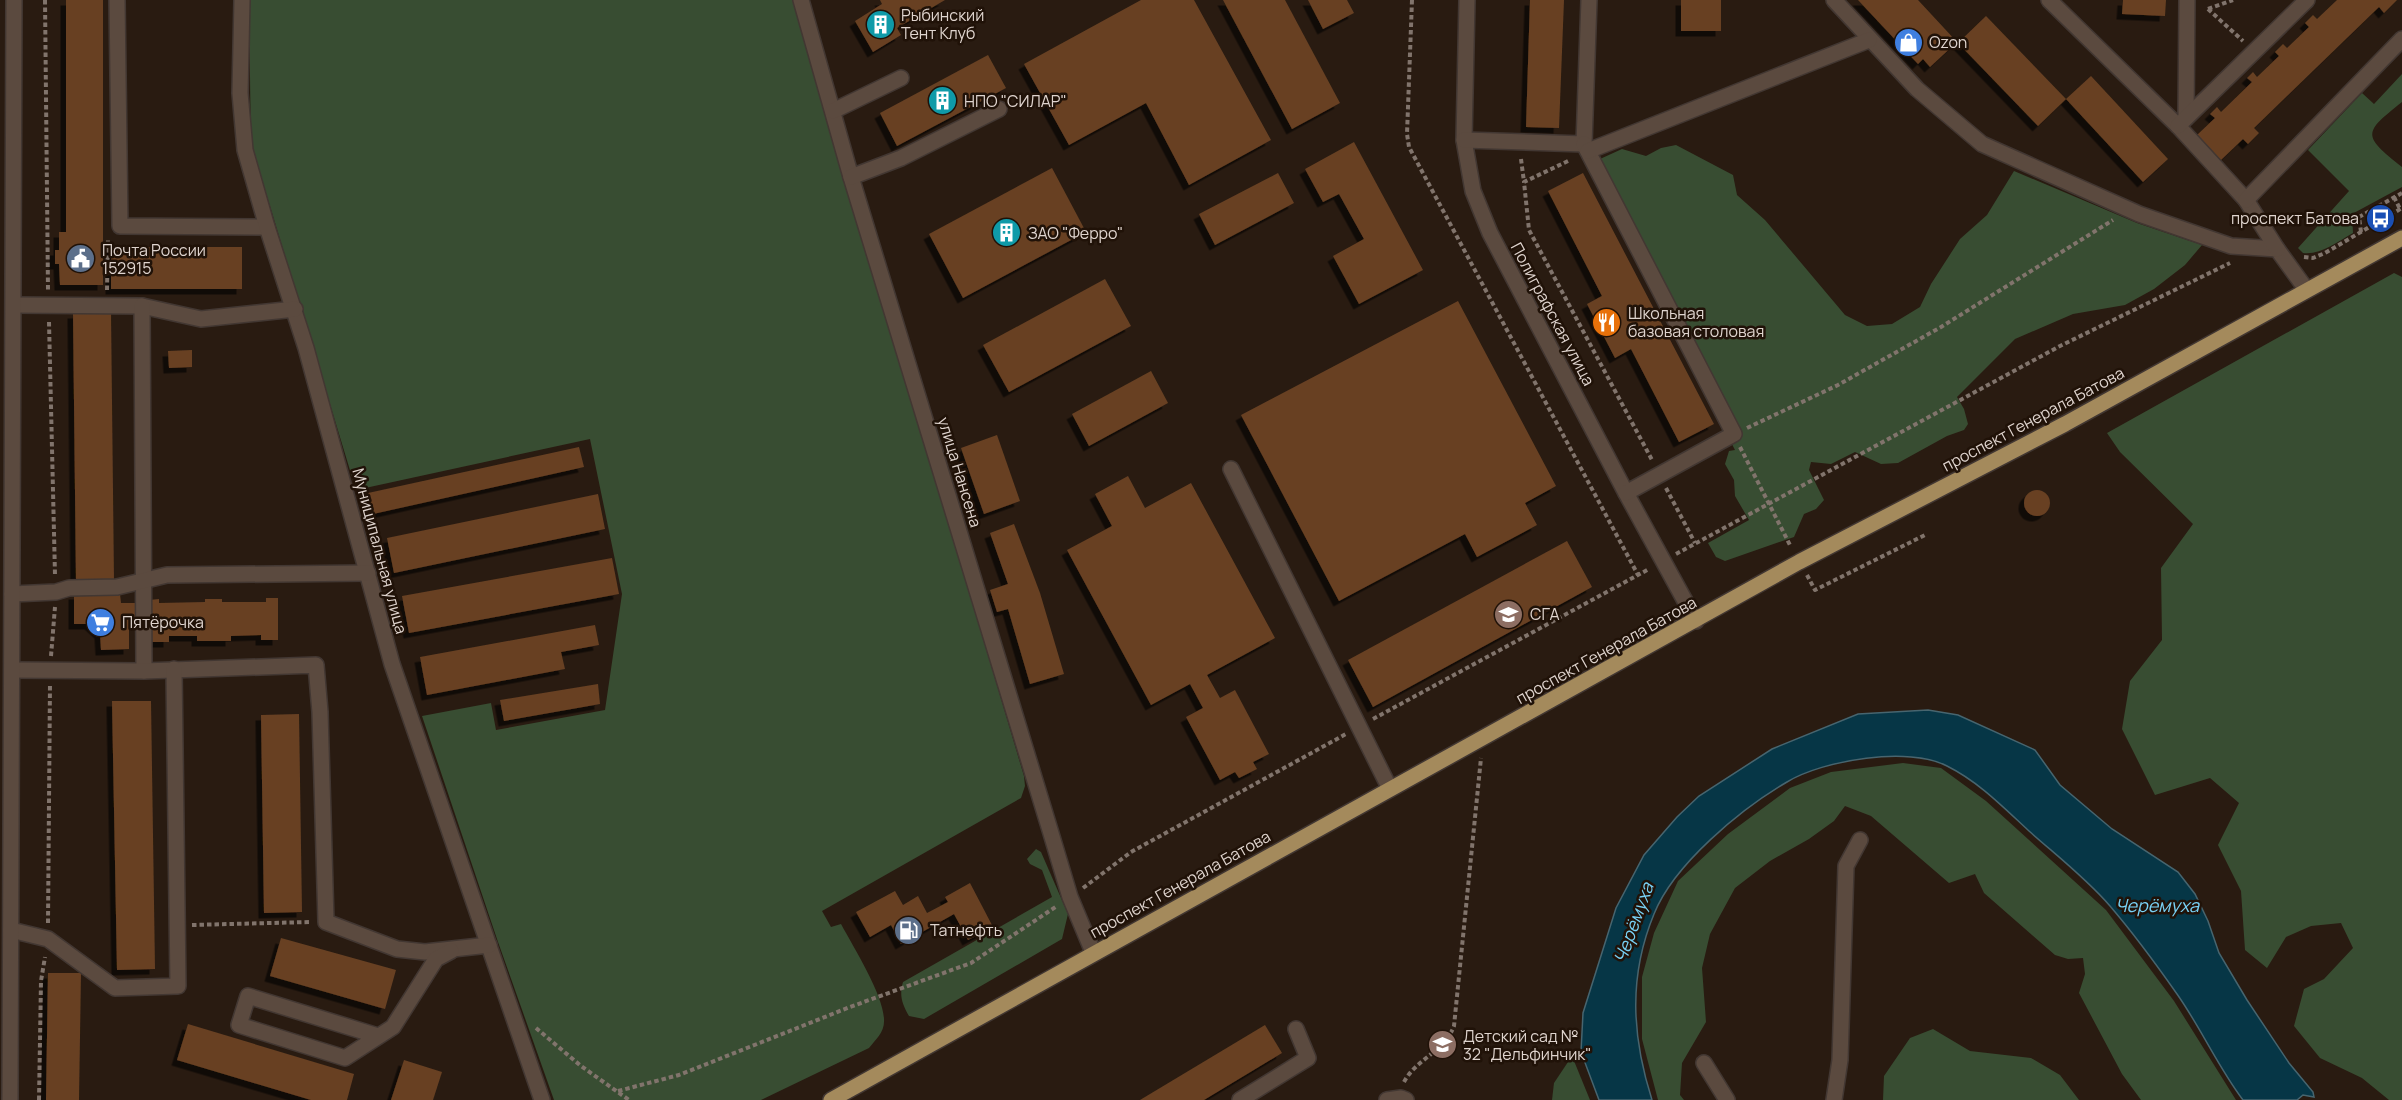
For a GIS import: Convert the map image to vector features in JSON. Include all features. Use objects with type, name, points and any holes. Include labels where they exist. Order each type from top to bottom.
[{"type":"main road","name":"проспект Генерала Батова","points":[[831,1100],[1799,562],[2065,424],[2402,238]]},
{"type":"street","points":[[10,1100],[12,594],[6,407],[14,305],[7,111],[14,0]]},
{"type":"street","points":[[117,0],[120,226],[267,227]]},
{"type":"street","name":"Муниципальная улица","points":[[242,0],[240,93],[245,150],[267,227],[295,309],[392,664],[542,1100]]},
{"type":"street","name":"улица Нансена","points":[[801,0],[851,177],[1070,897],[1094,952]]},
{"type":"street","name":"Полиграфская улица","points":[[1467,0],[1464,140],[1473,191],[1490,233],[1626,493],[1696,621]]},
{"type":"street","points":[[1588,0],[1586,147],[1734,434],[1626,493]]},
{"type":"street","points":[[1834,0],[1917,89],[1982,144],[2130,210],[2231,246],[2277,249]]},
{"type":"street","points":[[2049,0],[2182,122],[2246,200],[2306,289]]},
{"type":"street","points":[[2182,122],[2187,0]]},
{"type":"street","points":[[2182,122],[2307,0]]},
{"type":"street","points":[[2246,200],[2402,39]]},
{"type":"street","points":[[1464,140],[1519,141],[1586,147],[1869,40]]},
{"type":"street","points":[[833,111],[901,78]]},
{"type":"street","points":[[851,177],[901,158],[999,109]]},
{"type":"street","points":[[14,305],[142,306],[201,319],[295,309]]},
{"type":"street","points":[[142,306],[144,670]]},
{"type":"street","points":[[1231,469],[1390,789]]},
{"type":"street","points":[[12,594],[56,592],[69,588],[117,587],[168,575],[368,573]]},
{"type":"street","points":[[12,670],[144,670],[316,665],[320,712],[326,922],[397,949],[425,952],[489,945]]},
{"type":"street","points":[[12,930],[48,939],[115,988],[178,986],[174,669]]},
{"type":"street","points":[[1834,1100],[1840,1060],[1846,866],[1860,840]]},
{"type":"street","points":[[378,1036],[248,996],[239,1025],[345,1058],[393,1027],[435,959],[454,949]]},
{"type":"street","points":[[1240,1100],[1308,1058],[1296,1029]]},
{"type":"street","points":[[1704,1063],[1727,1100]]},
{"type":"path","points":[[39,1100],[41,981],[48,939],[50,669],[56,592],[45,0]]},
{"type":"path","points":[[1412,0],[1408,147],[1638,575]]},
{"type":"path","points":[[2187,16],[2233,0]]},
{"type":"path","points":[[2208,9],[2254,51]]},
{"type":"path","points":[[1519,141],[1529,230],[1695,543]]},
{"type":"path","points":[[1524,182],[1586,147]]},
{"type":"path","points":[[2361,232],[2359,217],[2402,193]]},
{"type":"path","points":[[2301,256],[2313,258],[2401,208],[2394,197]]},
{"type":"path","points":[[1734,434],[1839,385],[1941,327],[2130,210]]},
{"type":"path","points":[[107,306],[108,236],[120,226]]},
{"type":"path","points":[[618,1091],[680,1075],[860,1003],[971,963],[1070,897],[1131,852],[2060,346],[2235,261]]},
{"type":"path","points":[[1398,1099],[1405,1080],[1449,1039],[1454,1026],[1484,738]]},
{"type":"path","points":[[178,925],[326,922]]},
{"type":"path","points":[[510,1006],[581,1066],[629,1100]]},
{"type":"green space","points":[[248,0],[793,0],[1024,776],[1025,786],[1021,798],[822,911],[831,927],[841,924],[879,997],[884,1024],[880,1035],[869,1048],[761,1100],[554,1100],[422,716],[491,703],[496,730],[605,710],[622,594],[590,439],[356,490],[252,147]]},
{"type":"green space","points":[[2402,74],[2402,102],[2380,121],[2372,134],[2380,148],[2402,167],[2402,187],[2352,214],[2353,233],[2323,250],[2303,253],[2298,248],[2349,191],[2308,150],[2362,93],[2374,104]]},
{"type":"green space","points":[[1676,145],[1733,175],[1737,195],[1765,220],[1845,315],[1867,326],[1892,324],[1920,307],[1931,284],[1960,239],[1987,215],[2014,171],[2137,223],[2202,245],[2185,265],[2154,289],[2125,305],[2073,314],[2015,339],[1957,397],[1964,409],[1968,424],[1964,430],[1947,436],[1898,463],[1881,464],[1855,452],[1831,464],[1811,462],[1809,470],[1824,500],[1816,509],[1804,514],[1794,537],[1725,561],[1716,557],[1708,543],[1749,520],[1735,496],[1734,480],[1725,464],[1729,451],[1735,450],[1589,164],[1622,149],[1646,156],[1661,148]]},
{"type":"green space","points":[[2394,273],[2402,277],[2402,1100],[2389,1100],[2362,1078],[2320,1058],[2294,1026],[2304,989],[2324,979],[2353,948],[2341,923],[2311,926],[2286,937],[2267,968],[2245,950],[2241,891],[2218,845],[2239,803],[2210,778],[2155,795],[2122,729],[2130,681],[2162,640],[2161,568],[2193,524],[2120,452],[2107,433]]},
{"type":"green space","points":[[1903,763],[1941,768],[1986,801],[2106,910],[2174,1001],[2236,1100],[2141,1100],[2122,1074],[2079,993],[2085,974],[2083,958],[2068,959],[2055,955],[1984,893],[1975,874],[1949,883],[1871,816],[1845,806],[1834,821],[1809,839],[1770,861],[1735,888],[1710,934],[1702,968],[1706,1022],[1682,1063],[1680,1095],[1684,1100],[1658,1100],[1642,1039],[1642,977],[1654,933],[1678,881],[1728,834],[1790,788],[1831,772]]},
{"type":"green space","points":[[1036,849],[1041,852],[1068,914],[1062,939],[924,1019],[909,1016],[902,999],[903,982],[1052,897],[1042,870],[1030,864],[1027,859]]},
{"type":"green space","points":[[1933,1029],[1970,1051],[2031,1058],[2060,1075],[2079,1100],[1883,1100],[1884,1076],[1910,1038]]},
{"type":"green space","points":[[1572,1056],[1590,1100],[1552,1100],[1554,1083]]},
{"type":"water","name":"Черёмуха","points":[[1928,710],[1958,715],[2035,750],[2060,785],[2112,829],[2178,872],[2195,894],[2208,921],[2219,953],[2247,1000],[2289,1063],[2313,1092],[2314,1097],[2303,1095],[2297,1100],[2243,1100],[2186,1007],[2145,949],[2091,886],[1990,796],[1959,772],[1931,760],[1889,756],[1822,767],[1787,782],[1730,822],[1693,857],[1664,895],[1654,914],[1640,961],[1636,1007],[1637,1030],[1645,1077],[1652,1100],[1599,1100],[1581,1052],[1583,1013],[1616,908],[1644,855],[1699,796],[1772,749],[1858,714]]},
{"type":"building","points":[[66,0],[103,0],[103,285],[60,285],[59,264],[55,264],[55,250],[59,250],[59,232],[66,232]]},
{"type":"building","name":"Рыбинский Тент Клуб","points":[[880,0],[945,0],[897,28],[901,35],[873,52],[855,21],[882,4]]},
{"type":"building","points":[[1141,0],[1194,0],[1271,140],[1189,185],[1146,103],[1069,145],[1024,64]]},
{"type":"building","points":[[1223,0],[1285,0],[1340,103],[1292,129]]},
{"type":"building","points":[[1308,0],[1347,0],[1354,13],[1323,29]]},
{"type":"building","points":[[1530,0],[1564,0],[1559,128],[1526,127]]},
{"type":"building","points":[[1681,0],[1721,0],[1721,31],[1681,31]]},
{"type":"building","points":[[1858,0],[1918,0],[1957,42],[1930,67],[1923,59],[1918,64]]},
{"type":"building","points":[[2123,0],[2166,0],[2165,16],[2122,14]]},
{"type":"building","points":[[2337,0],[2397,0],[2384,13],[2379,7],[2254,128],[2259,133],[2248,144],[2243,139],[2221,160],[2197,135],[2215,118],[2210,114],[2217,107],[2221,112],[2252,82],[2247,78],[2253,72],[2257,77],[2279,56],[2275,52],[2283,44],[2287,48],[2309,27],[2305,23],[2313,15],[2317,19]]},
{"type":"building","points":[[1986,16],[2066,99],[2038,126],[1958,43]]},
{"type":"building","name":"НПО \"СИЛАР\"","points":[[988,55],[1006,88],[897,146],[880,113]]},
{"type":"building","points":[[2091,76],[2168,159],[2143,182],[2066,99]]},
{"type":"building","points":[[1354,142],[1423,270],[1359,304],[1333,256],[1364,239],[1339,194],[1323,202],[1305,169]]},
{"type":"building","name":"ЗАО \"Ферро\"","points":[[1052,168],[1086,232],[963,298],[929,234]]},
{"type":"building","points":[[1278,173],[1294,203],[1215,245],[1199,214]]},
{"type":"building","points":[[1583,173],[1714,424],[1679,442],[1631,349],[1615,358],[1587,304],[1602,296],[1548,191]]},
{"type":"building","points":[[111,247],[242,247],[242,289],[111,289]]},
{"type":"building","points":[[1105,279],[1131,326],[1009,392],[983,345]]},
{"type":"building","points":[[1458,301],[1556,486],[1525,503],[1537,525],[1477,557],[1465,534],[1339,601],[1241,415]]},
{"type":"building","points":[[111,312],[114,581],[76,581],[73,313]]},
{"type":"building","points":[[192,350],[192,367],[169,368],[168,351]]},
{"type":"building","points":[[1151,371],[1168,403],[1089,446],[1072,414]]},
{"type":"building","points":[[997,435],[1020,501],[984,514],[961,448]]},
{"type":"building","points":[[579,447],[584,467],[373,514],[368,493]]},
{"type":"building","points":[[1128,476],[1145,508],[1191,483],[1275,638],[1207,675],[1220,698],[1235,690],[1269,754],[1253,762],[1257,769],[1239,778],[1235,772],[1220,780],[1186,717],[1203,708],[1190,684],[1151,705],[1067,550],[1112,526],[1095,494]]},
{"type":"building","points":[[2037,490],[2046,494],[2050,503],[2046,512],[2037,516],[2028,512],[2024,503],[2028,494]]},
{"type":"building","points":[[598,494],[605,529],[394,573],[387,538]]},
{"type":"building","points":[[1014,524],[1040,593],[1064,674],[1030,684],[1008,609],[997,612],[990,590],[1008,584],[990,533]]},
{"type":"building","points":[[1567,541],[1592,587],[1373,707],[1348,660]]},
{"type":"building","points":[[612,558],[619,594],[409,633],[402,596]]},
{"type":"building","name":"Пятёрочка","points":[[74,594],[120,594],[121,603],[139,603],[139,621],[129,621],[129,649],[101,650],[100,633],[90,624],[74,624]]},
{"type":"building","points":[[266,598],[278,598],[278,640],[261,640],[261,635],[231,636],[231,641],[197,641],[197,636],[169,636],[169,642],[150,642],[149,600],[159,599],[159,603],[205,602],[205,599],[222,599],[222,602],[266,602]]},
{"type":"building","points":[[595,625],[599,645],[561,652],[565,669],[427,695],[420,657]]},
{"type":"building","points":[[598,684],[600,704],[504,721],[500,700]]},
{"type":"building","points":[[112,701],[151,701],[155,969],[117,970]]},
{"type":"building","points":[[299,714],[302,912],[264,913],[261,715]]},
{"type":"building","points":[[970,883],[993,927],[968,940],[954,914],[901,944],[891,925],[870,937],[856,912],[895,891],[903,905],[918,896],[927,913],[948,902],[945,897]]},
{"type":"building","points":[[281,938],[396,970],[385,1009],[270,976]]},
{"type":"building","points":[[48,973],[81,973],[79,1100],[46,1100]]},
{"type":"building","points":[[188,1024],[354,1074],[347,1100],[311,1100],[177,1060]]},
{"type":"building","points":[[1265,1025],[1282,1053],[1204,1100],[1140,1100]]},
{"type":"building","points":[[404,1060],[442,1072],[433,1100],[391,1100]]},
{"type":"place","name":"Рыбинский Тент Клуб","points":[[880,24]]},
{"type":"place","name":"Ozon","points":[[1908,42]]},
{"type":"place","name":"НПО \"СИЛАР\"","points":[[943,101]]},
{"type":"place","name":"проспект Батова","points":[[2380,218]]},
{"type":"place","name":"ЗАО \"Ферро\"","points":[[1007,233]]},
{"type":"place","name":"Почта России 152915","points":[[81,259]]},
{"type":"place","name":"Школьная базовая столовая","points":[[1607,322]]},
{"type":"place","name":"СГА","points":[[1509,614]]},
{"type":"place","name":"Пятёрочка","points":[[101,622]]},
{"type":"place","name":"Татнефть","points":[[909,930]]},
{"type":"place","name":"Детский сад № 32 \"Дельфинчик\"","points":[[1442,1045]]}]
